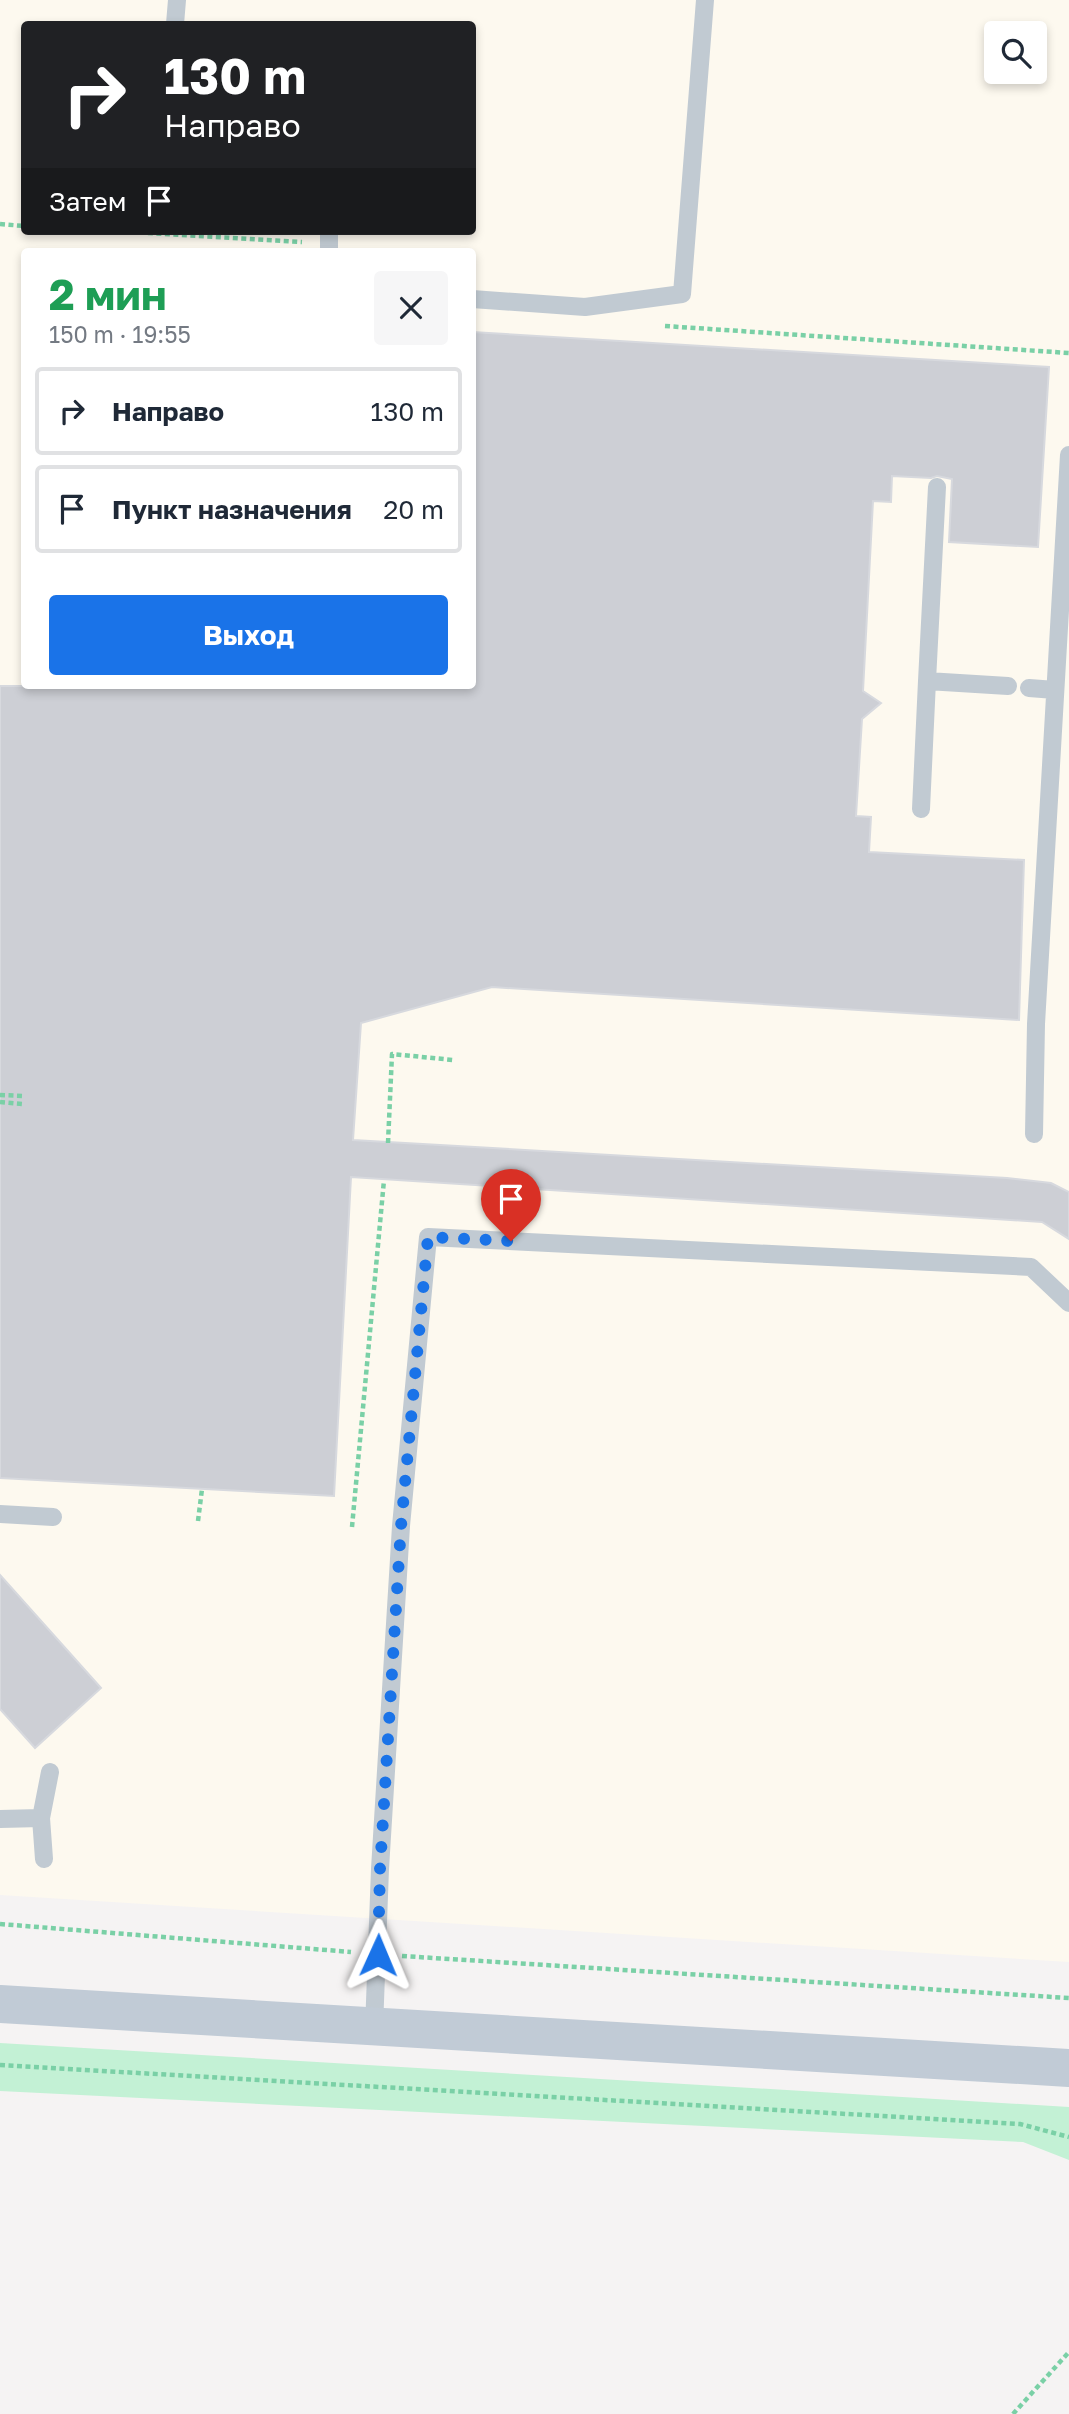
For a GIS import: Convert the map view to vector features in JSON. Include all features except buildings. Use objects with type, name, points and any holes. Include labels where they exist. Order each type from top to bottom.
[{"type":"main road","points":[[0,2004],[1069,2068]]},
{"type":"lane","points":[[175,21],[177,0]]},
{"type":"lane","points":[[476,299],[585,307],[682,293],[705,0]]},
{"type":"lane","points":[[1034,1134],[1035,1034],[1060,688],[1069,455]]},
{"type":"lane","points":[[921,809],[937,487]]},
{"type":"lane","points":[[927,681],[1008,686]]},
{"type":"lane","points":[[1029,688],[1060,688]]},
{"type":"lane","points":[[374,2028],[380,1869],[401,1526],[428,1237],[1031,1267],[1069,1303]]},
{"type":"lane","points":[[0,1514],[53,1517]]},
{"type":"lane","points":[[44,1859],[41,1818],[50,1772]]},
{"type":"lane","points":[[0,1819],[41,1818]]},
{"type":"path","points":[[0,225],[21,226]]},
{"type":"path","points":[[184,235],[307,242],[307,248]]},
{"type":"path","points":[[665,326],[1069,353]]},
{"type":"path","points":[[387,1143],[391,1055],[453,1060]]},
{"type":"path","points":[[0,1095],[23,1096]]},
{"type":"path","points":[[0,1102],[22,1104]]},
{"type":"path","points":[[352,1527],[384,1180]]},
{"type":"path","points":[[198,1521],[202,1489]]},
{"type":"path","points":[[0,1924],[378,1955],[1069,1998]]},
{"type":"path","points":[[0,2065],[1020,2123],[1069,2137]]},
{"type":"path","points":[[1013,2414],[1069,2352]]},
{"type":"shaded area","points":[[0,0],[1069,0],[1069,1962],[0,1895]]},
{"type":"green space","points":[[0,2043],[1069,2107],[1069,2160],[1023,2142],[0,2091]]},
{"type":"route","points":[[378,1955],[380,1869],[401,1526],[428,1237],[511,1241]]}]
